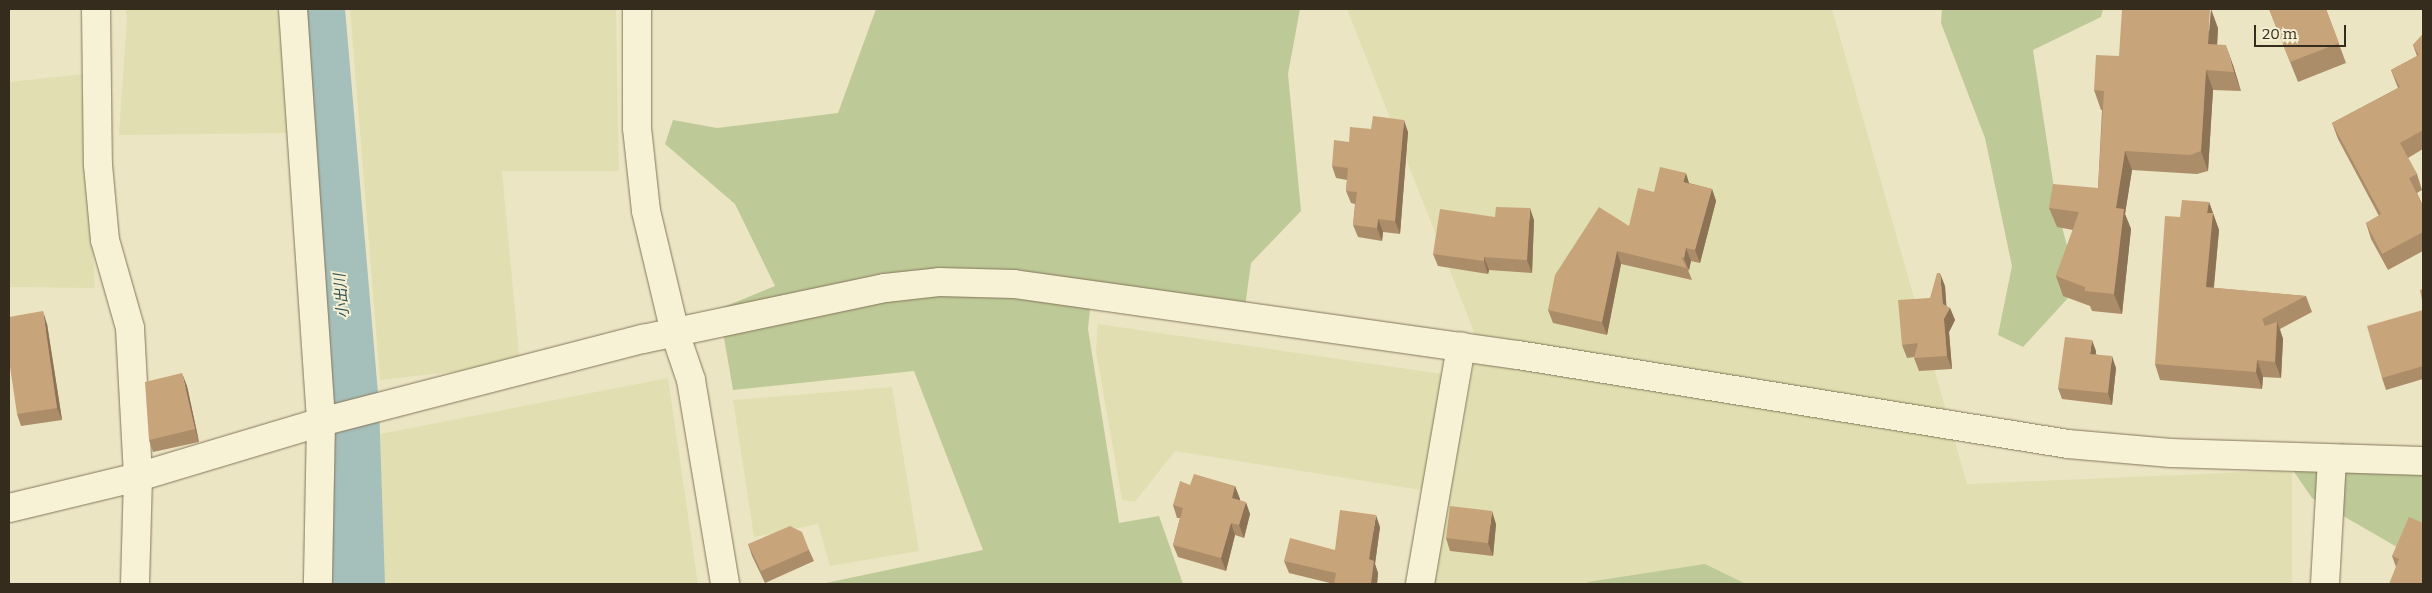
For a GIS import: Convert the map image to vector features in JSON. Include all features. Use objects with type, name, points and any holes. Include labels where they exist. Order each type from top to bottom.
[{"type":"street","points":[[96,9],[99,175],[105,240],[130,328],[138,477],[135,584]]},
{"type":"street","points":[[292,9],[327,421],[318,584]]},
{"type":"street","points":[[637,9],[637,128],[646,211],[675,332],[691,380],[726,584]]},
{"type":"street","points":[[9,508],[138,477],[327,421],[675,332],[885,288],[939,282],[1014,284],[1461,348],[2068,444],[2332,460],[2423,461]]},
{"type":"street","points":[[1420,584],[1461,348]]},
{"type":"street","points":[[2326,584],[2332,460]]},
{"type":"shaded area","points":[[125,9],[278,9],[290,133],[119,135],[127,17]]},
{"type":"shaded area","points":[[350,9],[616,9],[619,171],[502,171],[520,364],[380,380]]},
{"type":"shaded area","points":[[1347,9],[1832,9],[1967,484],[2292,470],[2292,584],[1433,584],[1478,342]]},
{"type":"shaded area","points":[[84,74],[95,288],[9,287],[9,82]]},
{"type":"shaded area","points":[[1098,324],[1443,374],[1427,491],[1175,451],[1135,502],[1122,500],[1096,351]]},
{"type":"shaded area","points":[[668,378],[698,584],[384,584],[380,434]]},
{"type":"shaded area","points":[[892,387],[919,551],[830,566],[818,524],[754,537],[733,400]]},
{"type":"green space","points":[[876,9],[1300,9],[1288,74],[1301,211],[1251,263],[1244,314],[1092,290],[1088,329],[1119,523],[1159,516],[1183,584],[821,584],[983,550],[914,371],[733,390],[719,309],[775,286],[735,204],[665,144],[673,120],[717,128],[838,113]]},
{"type":"green space","points":[[1942,9],[2103,9],[2101,17],[2033,50],[2057,208],[2078,287],[2023,347],[1998,335],[2012,266],[1985,138],[1941,23]]},
{"type":"green space","points":[[2342,443],[2423,464],[2423,562],[2312,498],[2283,456]]},
{"type":"green space","points":[[1705,564],[1746,584],[1587,584],[1588,582]]},
{"type":"building","points":[[2122,9],[2210,9],[2208,44],[2226,45],[2234,72],[2206,70],[2201,151],[2190,155],[2125,151],[2116,208],[2124,209],[2114,294],[2085,291],[2085,287],[2056,276],[2079,212],[2049,208],[2053,184],[2098,188],[2104,91],[2094,90],[2096,55],[2119,56]]},
{"type":"building","points":[[2269,9],[2326,9],[2339,43],[2290,62]]},
{"type":"building","points":[[2423,34],[2423,130],[2400,143],[2417,174],[2409,178],[2423,206],[2423,232],[2382,254],[2366,223],[2381,214],[2332,123],[2400,87],[2391,70],[2419,55],[2413,45]]},
{"type":"building","points":[[1373,116],[1404,120],[1395,221],[1378,219],[1377,228],[1353,225],[1357,192],[1346,191],[1348,168],[1332,166],[1334,140],[1349,142],[1350,127],[1371,129]]},
{"type":"building","points":[[1660,167],[1686,173],[1683,182],[1712,189],[1695,250],[1686,248],[1684,258],[1681,257],[1687,268],[1617,251],[1602,322],[1548,310],[1555,275],[1599,207],[1629,226],[1638,188],[1654,192]]},
{"type":"building","points":[[2182,200],[2209,202],[2207,213],[2213,213],[2206,287],[2306,296],[2262,319],[2265,326],[2277,322],[2275,362],[2257,360],[2256,372],[2155,364],[2165,216],[2180,217]]},
{"type":"building","points":[[1496,207],[1530,208],[1527,260],[1484,257],[1484,261],[1433,254],[1440,209],[1495,217]]},
{"type":"building","points":[[1937,273],[1940,273],[1943,304],[1950,308],[1944,319],[1947,356],[1914,358],[1918,343],[1902,345],[1898,300],[1930,298]]},
{"type":"building","points":[[2423,289],[2423,306],[2420,290]]},
{"type":"building","points":[[2423,310],[2423,366],[2382,378],[2367,326]]},
{"type":"building","points":[[43,311],[57,408],[17,414],[9,360],[9,317]]},
{"type":"building","points":[[2065,337],[2092,340],[2090,354],[2112,356],[2108,393],[2058,388]]},
{"type":"building","points":[[182,373],[195,429],[149,440],[145,382]]},
{"type":"building","points":[[1194,474],[1235,486],[1232,498],[1246,502],[1239,525],[1231,523],[1221,558],[1173,545],[1183,508],[1173,505],[1180,481],[1190,485]]},
{"type":"building","points":[[1450,506],[1492,511],[1488,543],[1446,538]]},
{"type":"building","points":[[1340,510],[1376,515],[1369,559],[1374,561],[1371,584],[1334,584],[1336,573],[1284,561],[1290,538],[1335,550]]},
{"type":"building","points":[[2409,517],[2423,523],[2423,584],[2389,584],[2399,559],[2392,556]]},
{"type":"building","points":[[790,526],[802,532],[809,550],[761,571],[748,544]]},
{"type":"waterway","name":"小出川","points":[[317,9],[351,404],[357,584]]}]
